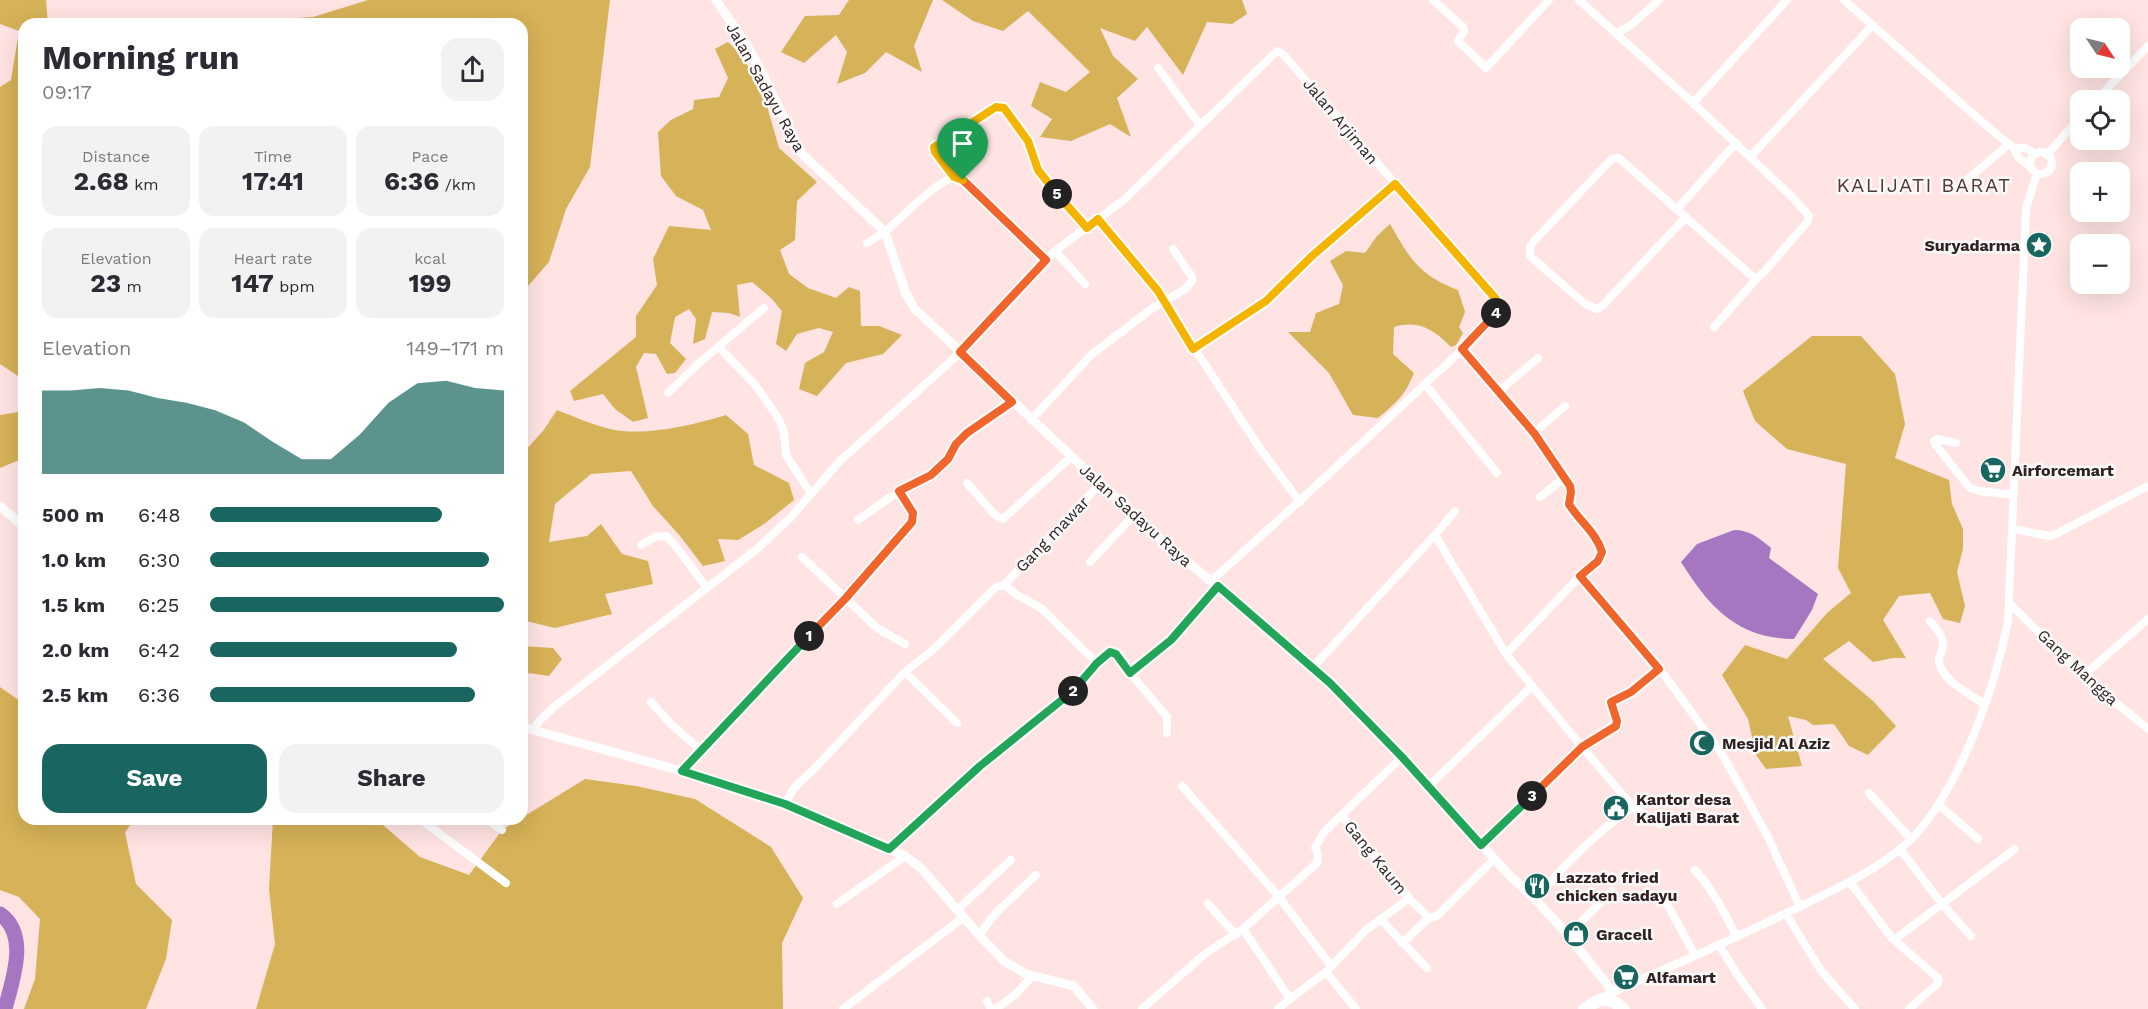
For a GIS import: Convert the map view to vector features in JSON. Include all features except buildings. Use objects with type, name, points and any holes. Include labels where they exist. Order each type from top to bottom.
[{"type":"main road","points":[[1584,1009],[1601,999],[1614,1002],[1624,1009]]},
{"type":"street","name":"Jalan Sadayu Raya","points":[[716,0],[758,64],[801,154],[885,232],[910,303],[1031,420],[1134,515],[1313,667],[1402,757],[1494,859],[1535,899],[1568,935],[1613,993]]},
{"type":"street","points":[[1434,0],[1463,27],[1464,32],[1458,41],[1486,68],[1549,0]]},
{"type":"street","points":[[1579,0],[1736,143],[1809,216],[1804,226],[1764,273],[1714,327]]},
{"type":"street","points":[[1616,34],[1631,25],[1659,0]]},
{"type":"street","points":[[1693,103],[1787,0]]},
{"type":"street","points":[[1844,0],[2011,146],[2018,157],[2037,173],[2044,174],[2050,169],[2051,161],[2047,155],[2036,154],[2031,158],[2031,166]]},
{"type":"street","points":[[1750,157],[1872,26]]},
{"type":"street","points":[[2106,90],[2148,46]]},
{"type":"street","name":"Jalan Arjiman","points":[[534,729],[554,707],[757,549],[790,518],[840,461],[960,352],[1055,251],[1125,199],[1273,53],[1280,51],[1499,304],[1496,314],[1462,349],[1215,583],[1171,640],[1130,673]]},
{"type":"street","points":[[1158,68],[1200,125]]},
{"type":"street","points":[[1046,260],[963,180],[954,177],[935,152],[935,145],[996,107],[1004,108],[1028,141],[1042,177],[1087,228]]},
{"type":"street","points":[[2047,155],[2070,129]]},
{"type":"street","points":[[1677,209],[1736,143]]},
{"type":"street","points":[[1955,190],[2011,146],[2025,148],[2036,154]]},
{"type":"street","points":[[1686,217],[1597,309],[1585,304],[1530,256],[1530,247],[1534,241],[1612,159],[1619,158],[1677,209],[1686,217],[1753,277],[1758,277]]},
{"type":"street","points":[[1601,999],[1850,882],[1900,849],[1911,839],[1939,805],[1958,771],[1984,704],[2003,645],[2010,603],[2026,208],[2037,173]]},
{"type":"street","points":[[867,243],[885,232],[930,192],[954,177]]},
{"type":"street","points":[[1193,349],[1266,301],[1312,256],[1395,184]]},
{"type":"street","points":[[1098,219],[1158,291],[1193,349],[1261,450],[1300,501]]},
{"type":"street","points":[[1031,420],[1091,355],[1154,307],[1185,289],[1192,281],[1173,249]]},
{"type":"street","points":[[1055,251],[1085,284]]},
{"type":"street","points":[[668,393],[699,363],[764,308]]},
{"type":"street","points":[[719,347],[756,386],[779,419],[784,433],[786,455],[811,494]]},
{"type":"street","points":[[1462,349],[1534,433],[1572,489],[1569,504],[1600,544],[1602,552],[1598,561],[1580,576],[1506,654]]},
{"type":"street","points":[[1499,391],[1538,358]]},
{"type":"street","points":[[1425,384],[1497,473]]},
{"type":"street","points":[[858,520],[899,491],[931,475],[948,459],[956,444],[967,433],[1012,402]]},
{"type":"street","points":[[1534,433],[1565,406]]},
{"type":"street","points":[[1956,443],[1937,438],[1934,441],[1969,487],[1979,491],[2013,495]]},
{"type":"street","points":[[967,483],[995,515],[1004,519],[1071,457]]},
{"type":"street","points":[[1540,497],[1564,478]]},
{"type":"street","name":"Gang mawar","points":[[785,804],[801,780],[817,766],[905,672],[935,648],[996,586],[1004,585],[1100,484]]},
{"type":"street","points":[[2013,529],[2049,536],[2056,534],[2148,486]]},
{"type":"street","points":[[682,771],[845,599],[912,522],[913,513],[899,491]]},
{"type":"street","points":[[0,506],[18,522]]},
{"type":"street","points":[[1313,667],[1455,511]]},
{"type":"street","points":[[1090,562],[1134,515]]},
{"type":"street","points":[[1435,535],[1506,654],[1633,807],[1660,824]]},
{"type":"street","points":[[641,545],[655,537],[667,537],[706,587]]},
{"type":"street","points":[[802,557],[877,628],[904,644]]},
{"type":"street","points":[[1580,576],[1659,669],[1715,745],[1767,835],[1800,907]]},
{"type":"street","points":[[1004,585],[1041,608],[1097,663]]},
{"type":"street","name":"Gang Mangga","points":[[2010,603],[2083,676],[2148,729]]},
{"type":"street","points":[[2083,676],[2148,619]]},
{"type":"street","points":[[1930,621],[1944,642],[1939,659],[1941,667],[1954,682],[1984,704]]},
{"type":"street","points":[[889,849],[989,759],[1032,723],[1063,701],[1110,652],[1114,652],[1167,717],[1167,733]]},
{"type":"street","points":[[1481,845],[1582,747],[1616,726],[1611,705],[1614,700],[1631,692],[1659,669]]},
{"type":"street","points":[[905,672],[957,723]]},
{"type":"street","points":[[1429,786],[1532,687]]},
{"type":"street","points":[[651,702],[700,750]]},
{"type":"street","points":[[528,728],[682,771],[785,804],[905,856],[921,868],[1004,961],[1032,976],[1074,986],[1093,1009]]},
{"type":"street","points":[[1142,1009],[1206,953],[1236,935],[1317,864],[1316,842],[1402,757]]},
{"type":"street","points":[[1182,786],[1279,897],[1356,1009]]},
{"type":"street","points":[[1869,793],[1911,839]]},
{"type":"street","points":[[1939,805],[1978,839]]},
{"type":"street","points":[[1535,899],[1578,853],[1617,818],[1633,807]]},
{"type":"street","name":"Gang Kaum","points":[[1341,815],[1410,899],[1429,918]]},
{"type":"street","points":[[430,825],[506,884]]},
{"type":"street","points":[[495,825],[502,830]]},
{"type":"street","points":[[1900,849],[1942,904],[1971,936]]},
{"type":"street","points":[[1894,940],[2015,849]]},
{"type":"street","points":[[837,904],[905,856]]},
{"type":"street","points":[[1402,943],[1429,918],[1437,916],[1494,859]]},
{"type":"street","points":[[843,1009],[961,913],[1011,860]]},
{"type":"street","points":[[1695,870],[1705,881],[1737,937]]},
{"type":"street","points":[[979,935],[996,913],[1036,875]]},
{"type":"street","points":[[1850,882],[1894,940],[1939,980],[1909,1009]]},
{"type":"street","points":[[1568,935],[1612,891]]},
{"type":"street","points":[[1662,895],[1695,955]]},
{"type":"street","name":"Gang Kaum","points":[[1278,1009],[1328,969],[1366,930],[1410,899]]},
{"type":"street","points":[[1208,904],[1236,935]]},
{"type":"street","points":[[1786,914],[1822,972],[1856,1009]]},
{"type":"street","points":[[1380,919],[1427,968]]},
{"type":"street","points":[[1243,929],[1290,999],[1291,1009]]},
{"type":"street","points":[[1719,945],[1762,1009]]},
{"type":"street","points":[[996,1009],[1020,990],[1032,976]]},
{"type":"shaded area","points":[[0,0],[46,0],[48,18],[18,18],[18,31],[0,24]]},
{"type":"shaded area","points":[[368,0],[610,0],[590,167],[566,209],[549,262],[528,286],[528,18],[296,18],[313,17]]},
{"type":"shaded area","points":[[849,0],[933,0],[914,46],[922,72],[886,52],[865,73],[837,84],[847,52],[836,35],[804,63],[781,52],[805,16],[839,15]]},
{"type":"shaded area","points":[[942,0],[1242,0],[1247,14],[1232,24],[1207,22],[1183,75],[1147,27],[1135,41],[1100,28],[1113,56],[1138,79],[1117,98],[1131,137],[1110,124],[1071,141],[1040,137],[1052,119],[1031,106],[1040,82],[1066,92],[1090,72],[1028,11],[1003,31],[973,21]]},
{"type":"shaded area","points":[[18,37],[18,376],[0,364],[0,87],[11,80]]},
{"type":"shaded area","points":[[728,42],[743,57],[765,99],[779,148],[817,182],[797,201],[795,240],[780,250],[789,274],[808,288],[836,298],[849,287],[860,291],[861,326],[879,326],[902,335],[883,354],[846,363],[817,396],[799,389],[805,363],[824,352],[833,332],[819,328],[797,334],[786,351],[776,344],[782,311],[752,282],[737,285],[740,317],[729,313],[712,312],[705,339],[693,344],[696,319],[689,309],[675,317],[670,343],[686,359],[675,373],[667,374],[656,354],[644,353],[636,367],[648,418],[633,422],[615,409],[603,394],[574,401],[570,391],[636,337],[636,316],[657,285],[653,259],[669,226],[711,230],[703,210],[676,196],[661,176],[658,132],[671,120],[693,109],[694,100],[719,97],[728,78],[715,49]]},
{"type":"shaded area","points":[[1390,224],[1410,256],[1425,272],[1458,290],[1465,312],[1459,327],[1463,333],[1456,345],[1451,347],[1438,335],[1425,328],[1411,325],[1394,327],[1393,354],[1414,373],[1399,398],[1378,418],[1353,415],[1329,373],[1288,332],[1310,332],[1316,313],[1339,304],[1343,285],[1330,261],[1346,251],[1365,253],[1377,236]]},
{"type":"shaded area","points":[[1812,336],[1861,336],[1895,374],[1905,424],[1895,458],[1949,480],[1952,504],[1963,529],[1963,549],[1957,572],[1965,606],[1960,623],[1943,619],[1930,593],[1899,596],[1883,620],[1906,658],[1873,662],[1849,641],[1823,659],[1873,701],[1896,726],[1868,755],[1849,746],[1834,724],[1813,725],[1806,720],[1788,716],[1802,766],[1766,769],[1756,755],[1748,719],[1722,675],[1745,645],[1787,659],[1827,613],[1851,593],[1838,568],[1846,464],[1787,449],[1755,421],[1743,391]]},
{"type":"shaded area","points":[[557,410],[604,427],[638,432],[684,426],[726,415],[748,434],[754,465],[789,483],[794,500],[764,524],[738,540],[718,539],[725,561],[703,566],[653,506],[631,471],[591,474],[555,504],[549,542],[587,536],[601,524],[622,554],[648,561],[653,584],[605,594],[612,614],[555,628],[528,621],[528,447]]},
{"type":"shaded area","points":[[18,412],[18,460],[0,468],[0,415]]},
{"type":"shaded area","points":[[1734,530],[1750,533],[1762,541],[1771,548],[1769,558],[1818,594],[1812,610],[1794,639],[1774,638],[1741,627],[1714,606],[1681,562],[1697,544]]},
{"type":"shaded area","points":[[528,646],[553,648],[562,659],[549,676],[529,673]]},
{"type":"shaded area","points":[[0,687],[18,700],[18,825],[130,825],[125,832],[136,884],[172,920],[166,959],[146,1009],[24,1009],[35,979],[40,919],[19,897],[0,890]]},
{"type":"shaded area","points":[[585,779],[636,786],[695,799],[771,847],[803,898],[782,943],[783,1009],[256,1009],[275,944],[269,889],[273,825],[383,825],[420,857],[469,875],[502,830],[510,825],[528,825],[528,814]]},
{"type":"waterway","points":[[0,914],[9,923],[17,946],[14,972],[5,1009]]},
{"type":"place","name":"Suryadarma","points":[[2039,245]]},
{"type":"place","name":"Airforcemart","points":[[1993,470]]},
{"type":"place","name":"Mesjid Al Aziz","points":[[1702,743]]},
{"type":"place","name":"Kantor desa Kalijati Barat","points":[[1616,808]]},
{"type":"place","name":"Lazzato fried chicken sadayu","points":[[1537,886]]},
{"type":"place","name":"Gracell","points":[[1576,934]]},
{"type":"place","name":"Alfamart","points":[[1626,977]]},
{"type":"district","name":"KALIJATI BARAT","points":[[1924,185]]},
{"type":"route","points":[[996,107],[1004,108],[1028,141],[1042,177],[1087,228],[1098,219],[1158,291],[1193,349],[1266,301],[1312,256],[1395,184],[1499,304],[1496,314],[1462,349],[1534,433],[1572,489],[1569,504],[1600,544],[1602,552],[1598,561],[1580,576],[1659,669],[1631,692],[1611,702],[1617,721],[1616,726],[1574,754],[1481,845],[1402,757],[1330,683],[1218,586],[1171,640],[1130,673],[1114,652],[1104,655],[1063,701],[980,766],[889,849],[785,804],[682,771],[845,599],[912,522],[913,513],[899,491],[931,475],[948,459],[956,444],[967,433],[1012,402],[960,352],[1046,260],[963,180],[954,177],[935,152],[935,145],[996,107]]}]
